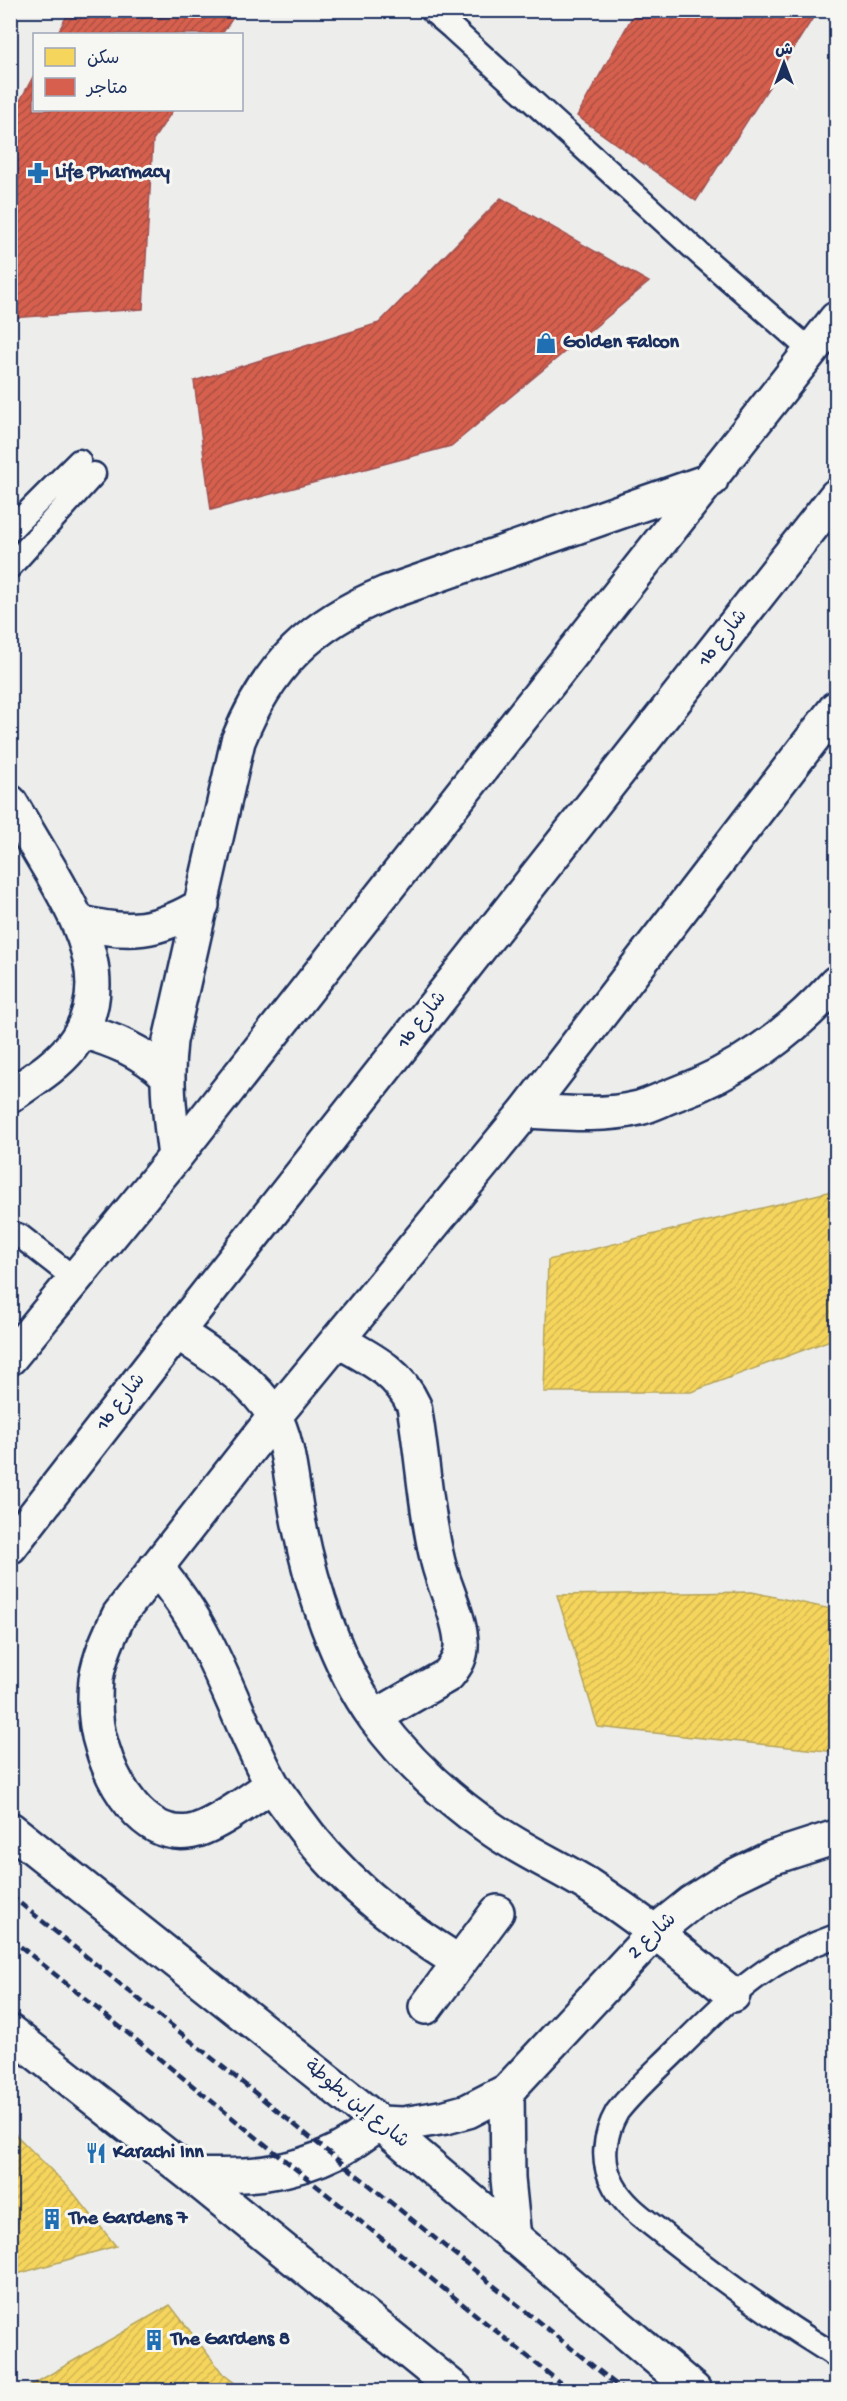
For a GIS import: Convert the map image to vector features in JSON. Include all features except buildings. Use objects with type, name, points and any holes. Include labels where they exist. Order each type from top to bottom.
[{"type":"street","points":[[10,1358],[175,1157],[837,319]]},
{"type":"street","points":[[175,1157],[166,1074],[170,1041],[242,732],[265,686],[284,660],[331,620],[358,604],[711,480]]},
{"type":"street","name":"1b شارع","points":[[10,1547],[837,496]]},
{"type":"street","points":[[272,1785],[206,1827],[191,1832],[174,1833],[159,1828],[145,1820],[134,1808],[116,1778],[102,1747],[95,1713],[96,1679],[104,1646],[119,1615],[275,1416],[526,1111],[837,708]]},
{"type":"street","points":[[10,802],[79,922],[88,948],[93,976],[91,1004],[82,1031],[56,1062],[10,1096]]},
{"type":"street","points":[[79,922],[104,929],[139,930],[156,927],[180,918],[202,905]]},
{"type":"street","points":[[526,1111],[592,1114],[640,1108],[702,1085],[760,1053],[812,1009],[837,983]]},
{"type":"street","points":[[82,1031],[139,1052],[166,1074]]},
{"type":"street","points":[[177,1332],[238,1374],[259,1393],[275,1416],[284,1443],[311,1575],[328,1624],[349,1671],[375,1717],[410,1759],[450,1797],[494,1831],[586,1885],[656,1931],[733,1995]]},
{"type":"street","points":[[339,1341],[388,1370],[408,1392],[414,1406],[431,1531],[438,1563],[461,1638],[461,1652],[457,1664],[448,1675],[375,1717]]},
{"type":"street","points":[[156,1567],[179,1596],[198,1627],[272,1785],[309,1836],[377,1907],[417,1936],[459,1962]]},
{"type":"street","name":"شارع إبن بطوطة","points":[[10,1829],[380,2123],[694,2391]]},
{"type":"street","name":"شارع 2","points":[[380,2123],[403,2124],[446,2117],[468,2111],[507,2091],[656,1931],[691,1903],[730,1878],[771,1858],[837,1837]]},
{"type":"street","points":[[426,2007],[497,1912]]},
{"type":"street","points":[[10,2032],[191,2175],[456,2391]]},
{"type":"street","points":[[507,2091],[508,2179],[514,2238]]},
{"type":"street","points":[[191,2175],[242,2177],[291,2169],[338,2151],[380,2123]]},
{"type":"lane","points":[[431,10],[702,256],[811,351]]},
{"type":"lane","points":[[10,530],[87,468],[10,567]]},
{"type":"lane","points":[[10,1232],[20,1236],[75,1279]]},
{"type":"lane","points":[[837,1936],[809,1945],[782,1959],[756,1975],[733,1995],[617,2112],[610,2125],[605,2156],[613,2185],[632,2209],[751,2301],[837,2356]]},
{"type":"railway","points":[[10,1895],[623,2390]]},
{"type":"railway","points":[[10,1938],[569,2390]]},
{"type":"place","name":"Life Pharmacy","points":[[38,173]]},
{"type":"place","name":"Golden Falcon","points":[[546,343]]},
{"type":"place","name":"Karachi Inn","points":[[96,2153]]},
{"type":"place","name":"The Gardens 7","points":[[52,2219]]},
{"type":"place","name":"The Gardens 8","points":[[154,2340]]}]
